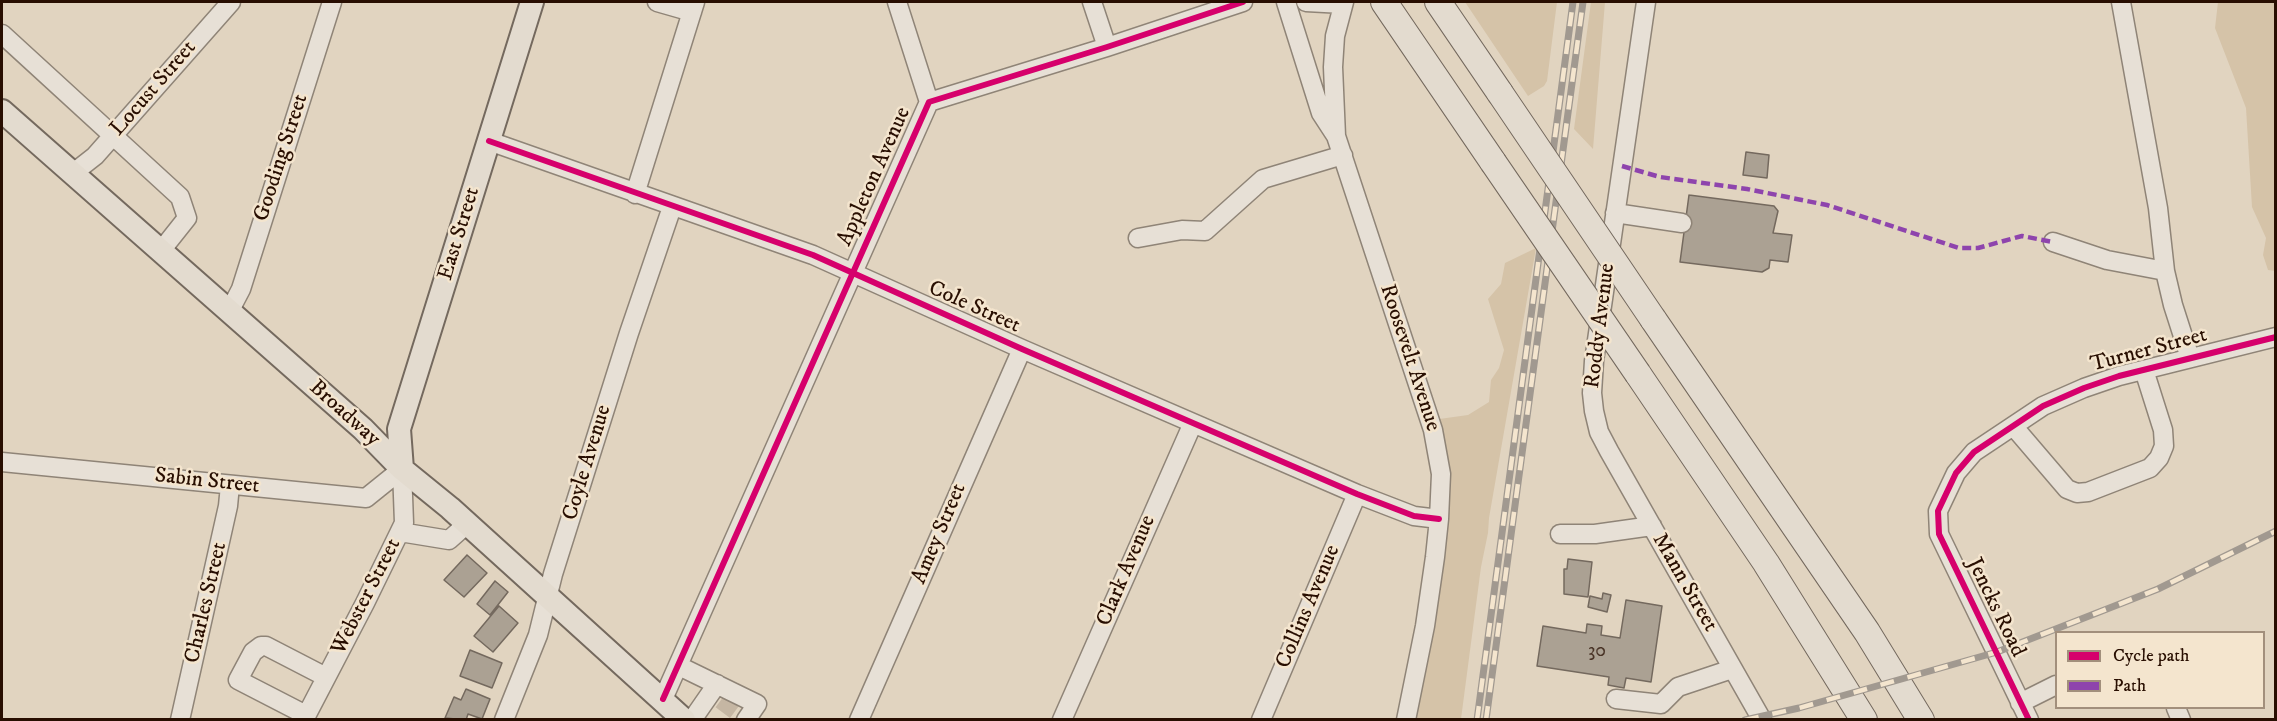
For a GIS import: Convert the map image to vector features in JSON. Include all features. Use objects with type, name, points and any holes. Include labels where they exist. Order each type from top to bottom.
[{"type":"highway","points":[[1438,2],[1862,624],[1921,720]]},
{"type":"highway","points":[[1387,5],[1766,562],[1864,720]]},
{"type":"main road","name":"East Street","points":[[402,469],[399,429],[532,2]]},
{"type":"main road","name":"Broadway","points":[[2,111],[363,429],[402,469],[467,524],[684,720]]},
{"type":"street","name":"Locust Street","points":[[72,174],[95,156],[231,2]]},
{"type":"street","name":"Gooding Street","points":[[229,312],[241,289],[332,2]]},
{"type":"street","points":[[635,194],[693,7],[657,2]]},
{"type":"street","points":[[897,2],[929,102]]},
{"type":"street","points":[[1092,2],[1107,47]]},
{"type":"street","name":"Appleton Avenue","points":[[663,699],[929,102],[1243,2]]},
{"type":"street","points":[[1286,2],[1321,113],[1336,136]]},
{"type":"street","points":[[1306,2],[1344,3]]},
{"type":"street","name":"Roddy Avenue","points":[[1646,2],[1594,361],[1592,402],[1596,422],[1604,442],[1652,526]]},
{"type":"street","points":[[2121,2],[2158,208],[2165,271],[2173,305],[2190,357]]},
{"type":"street","name":"Roosevelt Avenue","points":[[1344,3],[1335,36],[1336,136],[1433,430],[1440,474],[1439,519],[1425,626],[1406,720]]},
{"type":"street","points":[[2,34],[180,197],[187,218],[160,252]]},
{"type":"street","name":"Cole Street","points":[[489,141],[813,255],[1022,349],[1357,494],[1414,516],[1439,519]]},
{"type":"street","points":[[1138,238],[1182,230],[1205,231],[1263,179],[1343,155]]},
{"type":"street","name":"Coyle Avenue","points":[[504,720],[538,635],[547,596],[629,333],[672,207]]},
{"type":"street","points":[[1615,213],[1682,223]]},
{"type":"street","points":[[2053,242],[2107,260],[2165,271]]},
{"type":"street","name":"Turner Street","points":[[1938,511],[1956,473],[1974,452],[2043,406],[2084,388],[2144,370],[2276,337]]},
{"type":"street","name":"Amey Street","points":[[859,720],[1022,349]]},
{"type":"street","points":[[2014,427],[2059,481],[2067,489],[2077,493],[2088,492],[2150,468],[2159,458],[2164,446],[2164,438],[2144,370]]},
{"type":"street","name":"Clark Avenue","points":[[1062,720],[1193,423]]},
{"type":"street","name":"Sabin Street","points":[[2,462],[366,498],[402,469]]},
{"type":"street","name":"Webster Street","points":[[305,717],[404,523],[402,469]]},
{"type":"street","name":"Charles Street","points":[[180,720],[228,506],[230,485]]},
{"type":"street","name":"Collins Avenue","points":[[1261,720],[1357,494]]},
{"type":"street","name":"Jencks Road","points":[[1938,511],[1939,534],[2029,720]]},
{"type":"street","points":[[400,532],[449,540],[467,524]]},
{"type":"street","name":"Mann Street","points":[[1560,534],[1606,533],[1652,526],[1762,720]]},
{"type":"street","points":[[305,717],[238,680],[253,652],[261,646],[266,646],[326,677]]},
{"type":"street","points":[[679,666],[715,697],[758,704],[741,717]]},
{"type":"street","points":[[1616,699],[1661,704],[1678,687],[1732,669]]},
{"type":"street","points":[[2020,703],[2055,686]]},
{"type":"street","points":[[692,720],[715,697]]},
{"type":"shaded area","points":[[1465,2],[1557,2],[1547,81],[1544,86],[1528,96]]},
{"type":"shaded area","points":[[1591,2],[1605,2],[1593,149],[1574,129]]},
{"type":"shaded area","points":[[2218,2],[2275,2],[2275,271],[2268,270],[2263,255],[2266,238],[2252,207],[2246,108],[2215,28]]},
{"type":"shaded area","points":[[1536,248],[1481,567],[1461,719],[1400,720],[1431,523],[1432,461],[1425,421],[1468,415],[1489,402],[1491,380],[1499,368],[1504,350],[1488,299],[1501,284],[1505,263]]},
{"type":"building","points":[[1746,152],[1769,155],[1767,178],[1743,175]]},
{"type":"building","points":[[1689,195],[1774,206],[1778,211],[1773,233],[1792,235],[1788,262],[1770,260],[1769,268],[1762,272],[1680,262]]},
{"type":"building","points":[[467,555],[487,573],[464,597],[444,580]]},
{"type":"building","points":[[1568,559],[1592,562],[1588,597],[1564,594],[1564,569],[1567,569]]},
{"type":"building","points":[[495,581],[508,592],[490,615],[477,604]]},
{"type":"building","points":[[1603,593],[1611,595],[1607,612],[1588,607],[1590,596],[1602,599]]},
{"type":"building","points":[[1626,600],[1662,606],[1651,682],[1626,678],[1624,688],[1608,685],[1609,677],[1537,666],[1543,626],[1586,633],[1587,624],[1602,626],[1601,635],[1620,638]]},
{"type":"building","points":[[499,606],[518,623],[493,652],[474,636]]},
{"type":"building","points":[[470,650],[502,663],[492,688],[460,676]]},
{"type":"building","points":[[466,689],[490,699],[482,719],[468,714],[466,720],[445,718],[454,697],[461,700]]},
{"type":"tunnel","points":[[721,700],[737,712]]},
{"type":"railway","points":[[1477,720],[1573,2]]},
{"type":"railway","points":[[1486,720],[1583,2]]},
{"type":"railway","points":[[1745,720],[1799,708],[1997,652],[2158,589],[2276,531]]},
{"type":"marked path","points":[[1622,166],[1660,177],[1747,189],[1827,205],[1959,248],[1978,248],[2022,236],[2053,242]]},
{"type":"cycle path","points":[[663,699],[929,102],[1243,2]]},
{"type":"cycle path","points":[[489,141],[813,255],[1022,349],[1357,494],[1414,516],[1439,519]]},
{"type":"cycle path","points":[[2029,720],[1939,534],[1938,511],[1956,473],[1974,452],[2043,406],[2084,388],[2119,376],[2276,337]]}]
